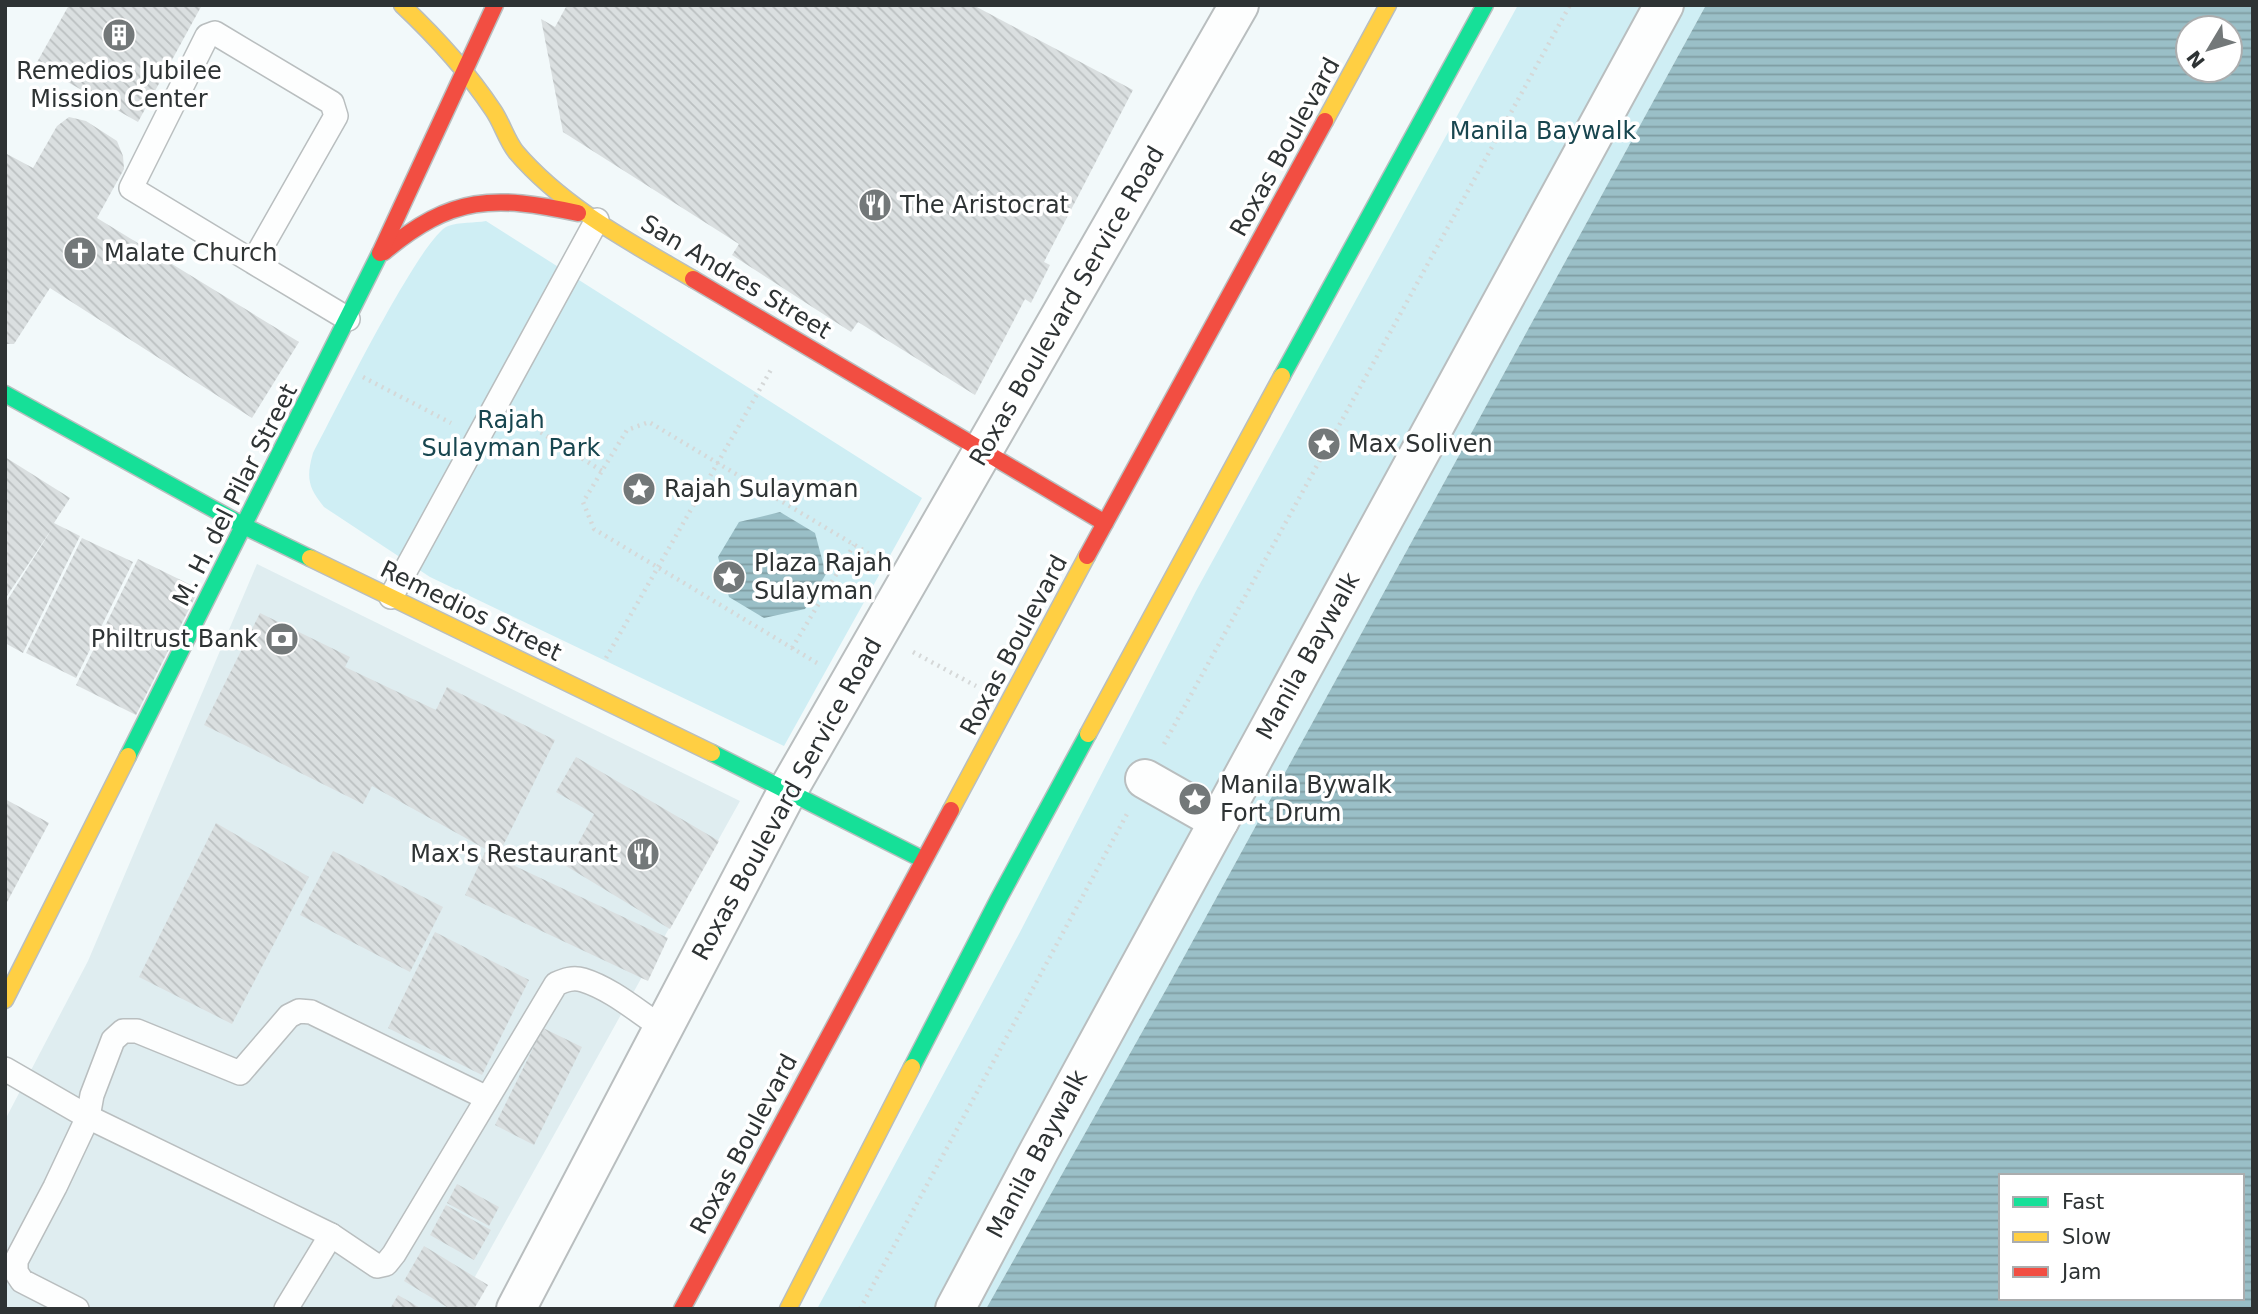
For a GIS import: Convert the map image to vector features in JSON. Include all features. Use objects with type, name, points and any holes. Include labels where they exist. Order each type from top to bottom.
[{"type":"main road","name":"San Andres Street","points":[[402,5],[436,35],[466,70],[496,113],[512,146],[540,178],[591,218],[1105,523]]},
{"type":"main road","name":"M. H. del Pilar Street","points":[[5,1000],[246,527],[379,256],[495,5]]},
{"type":"main road","name":"Roxas Boulevard","points":[[682,1309],[922,859],[1009,704],[1388,5]]},
{"type":"main road","points":[[788,1309],[1075,756],[1485,5]]},
{"type":"main road","points":[[379,256],[416,226],[444,212],[476,203],[507,201],[534,204],[591,218]]},
{"type":"main road","name":"Remedios Street","points":[[5,394],[246,527],[788,790],[922,859]]},
{"type":"street","name":"Roxas Boulevard Service Road","points":[[516,1309],[788,790],[1239,5]]},
{"type":"street","name":"Manila Baywalk","points":[[955,1309],[1664,5]]},
{"type":"street","points":[[1145,779],[1219,821]]},
{"type":"lane","points":[[253,262],[335,116],[335,109],[332,103],[215,33],[207,36],[131,188],[253,262],[348,319]]},
{"type":"lane","points":[[391,597],[496,403],[591,218]]},
{"type":"lane","points":[[5,1069],[89,1117],[331,1236],[377,1266],[386,1264],[394,1254],[556,984],[568,979],[582,979],[613,995],[663,1028]]},
{"type":"lane","points":[[77,1309],[22,1281],[16,1272],[16,1261],[89,1117],[92,1095],[113,1040],[123,1031],[138,1031],[240,1073],[289,1016],[299,1011],[311,1012],[487,1098]]},
{"type":"lane","points":[[286,1309],[331,1236]]},
{"type":"path","points":[[860,1309],[1145,779],[1570,5]]},
{"type":"path","points":[[587,693],[789,337]]},
{"type":"path","points":[[328,359],[477,437]]},
{"type":"path","points":[[496,403],[602,471]]},
{"type":"path","points":[[814,661],[594,529],[583,502],[627,430],[649,422],[872,556]]},
{"type":"path","points":[[792,648],[854,545]]},
{"type":"shaded area","points":[[1706,5],[2253,5],[2253,1309],[986,1309],[1168,986]]},
{"type":"shaded area","points":[[780,512],[815,533],[826,574],[805,609],[764,618],[729,597],[718,557],[739,522]]},
{"type":"shaded area","points":[[257,564],[740,801],[457,1309],[5,1309],[5,1120],[88,961]]},
{"type":"green space","name":"Manila Baywalk","points":[[1518,5],[1706,5],[1168,986],[986,1309],[817,1309],[1019,934],[1196,591]]},
{"type":"green space","name":"Rajah Sulayman Park","points":[[486,221],[922,498],[784,746],[430,577],[324,507],[315,494],[309,476],[313,453],[398,293],[418,261],[435,237],[448,226]]},
{"type":"building","name":"Remedios Jubilee Mission Center","points":[[69,5],[202,5],[138,122],[36,64]]},
{"type":"building","name":"The Aristocrat","points":[[567,5],[973,5],[1133,90],[1044,262],[1050,265],[1031,303],[1025,299],[975,395],[858,322],[851,332],[732,255],[739,244],[563,132],[541,19],[555,27]]},
{"type":"building","name":"Malate Church","points":[[69,117],[86,121],[117,141],[123,156],[124,169],[97,218],[299,342],[252,418],[50,288],[14,344],[5,344],[5,153],[33,168],[57,126]]},
{"type":"building","points":[[5,457],[70,498],[54,523],[80,536],[23,653],[5,643],[5,604],[53,527],[5,599]]},
{"type":"building","points":[[82,538],[133,562],[76,678],[26,653]]},
{"type":"building","points":[[138,559],[199,589],[136,715],[76,685]]},
{"type":"building","points":[[260,613],[350,657],[345,667],[436,710],[447,687],[555,740],[498,856],[372,786],[363,804],[204,725]]},
{"type":"building","name":"Max's Restaurant","points":[[576,757],[719,841],[670,929],[566,866],[594,814],[556,792]]},
{"type":"building","points":[[5,799],[49,823],[5,906]]},
{"type":"building","points":[[216,823],[309,877],[232,1024],[139,977]]},
{"type":"building","points":[[333,851],[443,907],[410,972],[300,915]]},
{"type":"building","points":[[485,852],[668,938],[648,981],[465,895]]},
{"type":"building","points":[[435,932],[529,980],[482,1075],[388,1028]]},
{"type":"building","points":[[543,1028],[582,1047],[534,1145],[495,1125]]},
{"type":"building","points":[[457,1184],[499,1207],[489,1226],[447,1203]]},
{"type":"building","points":[[446,1205],[491,1230],[474,1260],[430,1235]]},
{"type":"building","points":[[424,1246],[488,1285],[474,1309],[450,1309],[404,1281]]},
{"type":"building","points":[[398,1295],[422,1309],[390,1309]]},
{"type":"traffic: fast","points":[[1282,376],[1485,5]]},
{"type":"traffic: fast","points":[[128,756],[380,253]]},
{"type":"traffic: fast","points":[[5,394],[246,527],[310,558]]},
{"type":"traffic: fast","points":[[912,1067],[1088,734]]},
{"type":"traffic: fast","points":[[712,753],[922,859]]},
{"type":"traffic: slow","points":[[402,5],[462,68],[496,115],[516,152],[535,172],[599,223],[693,279]]},
{"type":"traffic: slow","points":[[1325,121],[1388,5]]},
{"type":"traffic: slow","points":[[1088,734],[1282,376]]},
{"type":"traffic: slow","points":[[951,810],[1087,556]]},
{"type":"traffic: slow","points":[[310,558],[712,753]]},
{"type":"traffic: slow","points":[[5,1000],[128,756]]},
{"type":"traffic: slow","points":[[788,1309],[912,1067]]},
{"type":"traffic: jam","points":[[380,253],[495,5]]},
{"type":"traffic: jam","points":[[1087,556],[1325,121]]},
{"type":"traffic: jam","points":[[384,252],[431,219],[475,204],[522,203],[578,213]]},
{"type":"traffic: jam","points":[[693,279],[1105,523]]},
{"type":"traffic: jam","points":[[682,1309],[951,810]]},
{"type":"place","name":"Remedios Jubilee Mission Center","points":[[119,35]]},
{"type":"place","name":"The Aristocrat","points":[[875,205]]},
{"type":"place","name":"Malate Church","points":[[80,253]]},
{"type":"place","name":"Max Soliven","points":[[1324,444]]},
{"type":"place","name":"Rajah Sulayman","points":[[639,489]]},
{"type":"place","name":"Plaza Rajah Sulayman","points":[[729,577]]},
{"type":"place","name":"Philtrust Bank","points":[[282,639]]},
{"type":"place","name":"Manila Bywalk Fort Drum","points":[[1195,799]]},
{"type":"place","name":"Max's Restaurant","points":[[643,854]]}]
